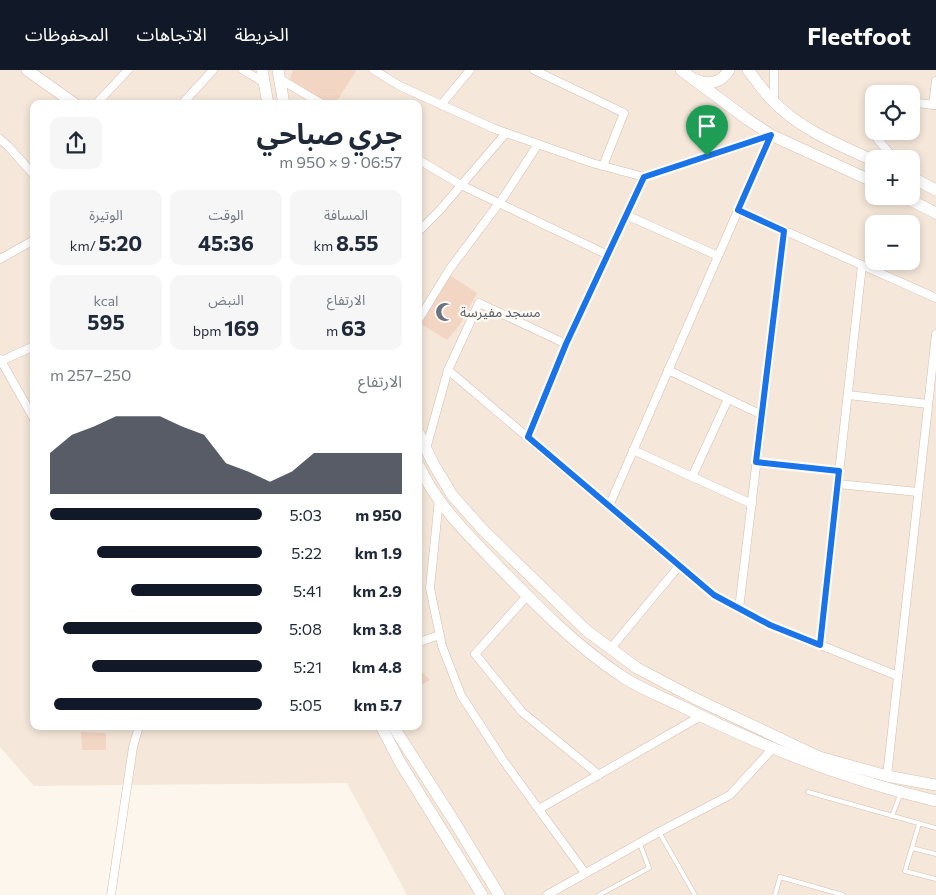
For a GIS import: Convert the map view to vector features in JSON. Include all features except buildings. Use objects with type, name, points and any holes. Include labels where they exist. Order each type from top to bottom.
[{"type":"street","points":[[27,70],[69,100]]},
{"type":"street","points":[[100,100],[128,70]]},
{"type":"street","points":[[186,100],[213,70]]},
{"type":"street","points":[[243,70],[265,83]]},
{"type":"street","points":[[262,70],[266,100]]},
{"type":"street","points":[[374,70],[400,86],[506,132],[604,166],[644,177],[771,135]]},
{"type":"street","points":[[441,105],[470,70]]},
{"type":"street","points":[[534,70],[624,113],[604,166]]},
{"type":"street","points":[[685,73],[704,84],[720,80],[729,70]]},
{"type":"street","points":[[748,70],[774,102],[794,120],[865,157]]},
{"type":"street","points":[[774,70],[774,102]]},
{"type":"street","points":[[685,73],[771,135],[865,178]]},
{"type":"street","points":[[279,75],[283,100]]},
{"type":"street","points":[[279,75],[316,100]]},
{"type":"street","points":[[920,103],[935,105],[936,81]]},
{"type":"street","points":[[422,228],[506,132]]},
{"type":"street","points":[[609,506],[771,135]]},
{"type":"street","points":[[0,139],[30,171]]},
{"type":"street","points":[[878,140],[887,150]]},
{"type":"street","points":[[422,314],[450,270],[499,203],[538,144]]},
{"type":"street","points":[[422,162],[461,185],[608,255]]},
{"type":"street","points":[[528,437],[566,344],[644,177]]},
{"type":"street","points":[[920,182],[936,190]]},
{"type":"street","points":[[920,205],[936,213]]},
{"type":"street","points":[[738,210],[936,298]]},
{"type":"street","points":[[626,216],[718,256]]},
{"type":"street","points":[[739,608],[784,231]]},
{"type":"street","points":[[0,259],[30,242]]},
{"type":"street","points":[[820,645],[862,266]]},
{"type":"street","points":[[426,449],[448,370],[479,303],[566,344]]},
{"type":"street","points":[[885,782],[936,334]]},
{"type":"street","points":[[30,348],[1,360],[30,412]]},
{"type":"street","points":[[448,370],[714,595],[770,625],[898,676]]},
{"type":"street","points":[[668,370],[762,416]]},
{"type":"street","points":[[848,395],[928,404]]},
{"type":"street","points":[[692,477],[728,399]]},
{"type":"street","points":[[422,440],[452,495],[484,531],[586,631],[637,668],[776,744]]},
{"type":"street","points":[[633,450],[752,504]]},
{"type":"street","points":[[756,462],[839,471]]},
{"type":"street","points":[[422,473],[458,525],[527,596],[582,646],[621,676],[701,716],[885,782],[901,792],[936,801]]},
{"type":"street","points":[[838,484],[918,492]]},
{"type":"street","points":[[439,499],[430,588],[442,646],[461,695],[503,760],[585,873]]},
{"type":"street","points":[[611,648],[679,566]]},
{"type":"street","points":[[527,596],[475,654],[522,712],[599,775]]},
{"type":"street","points":[[422,641],[440,635]]},
{"type":"street","points":[[539,809],[701,716]]},
{"type":"street","points":[[111,895],[133,747],[138,730]]},
{"type":"street","points":[[383,730],[401,764],[482,895]]},
{"type":"street","points":[[396,730],[454,821],[498,895]]},
{"type":"street","points":[[547,895],[659,832],[730,796],[776,744]]},
{"type":"street","points":[[885,782],[936,785]]},
{"type":"lane","points":[[808,792],[936,828]]},
{"type":"lane","points":[[892,816],[901,792]]},
{"type":"lane","points":[[919,824],[906,871],[936,880]]},
{"type":"lane","points":[[659,832],[694,895]]},
{"type":"lane","points":[[599,895],[649,868],[639,843]]},
{"type":"lane","points":[[912,848],[936,854]]},
{"type":"lane","points":[[775,895],[780,877],[843,895]]},
{"type":"shaded area","points":[[0,70],[936,70],[936,895],[407,895],[347,783],[34,786],[0,747]]},
{"type":"place","name":"مسجد مفيرسة","points":[[445,312]]},
{"type":"route","points":[[771,135],[738,210],[784,231],[756,462],[839,471],[820,645],[770,625],[714,595],[528,437],[566,344],[644,177],[707,156],[771,135]]}]
